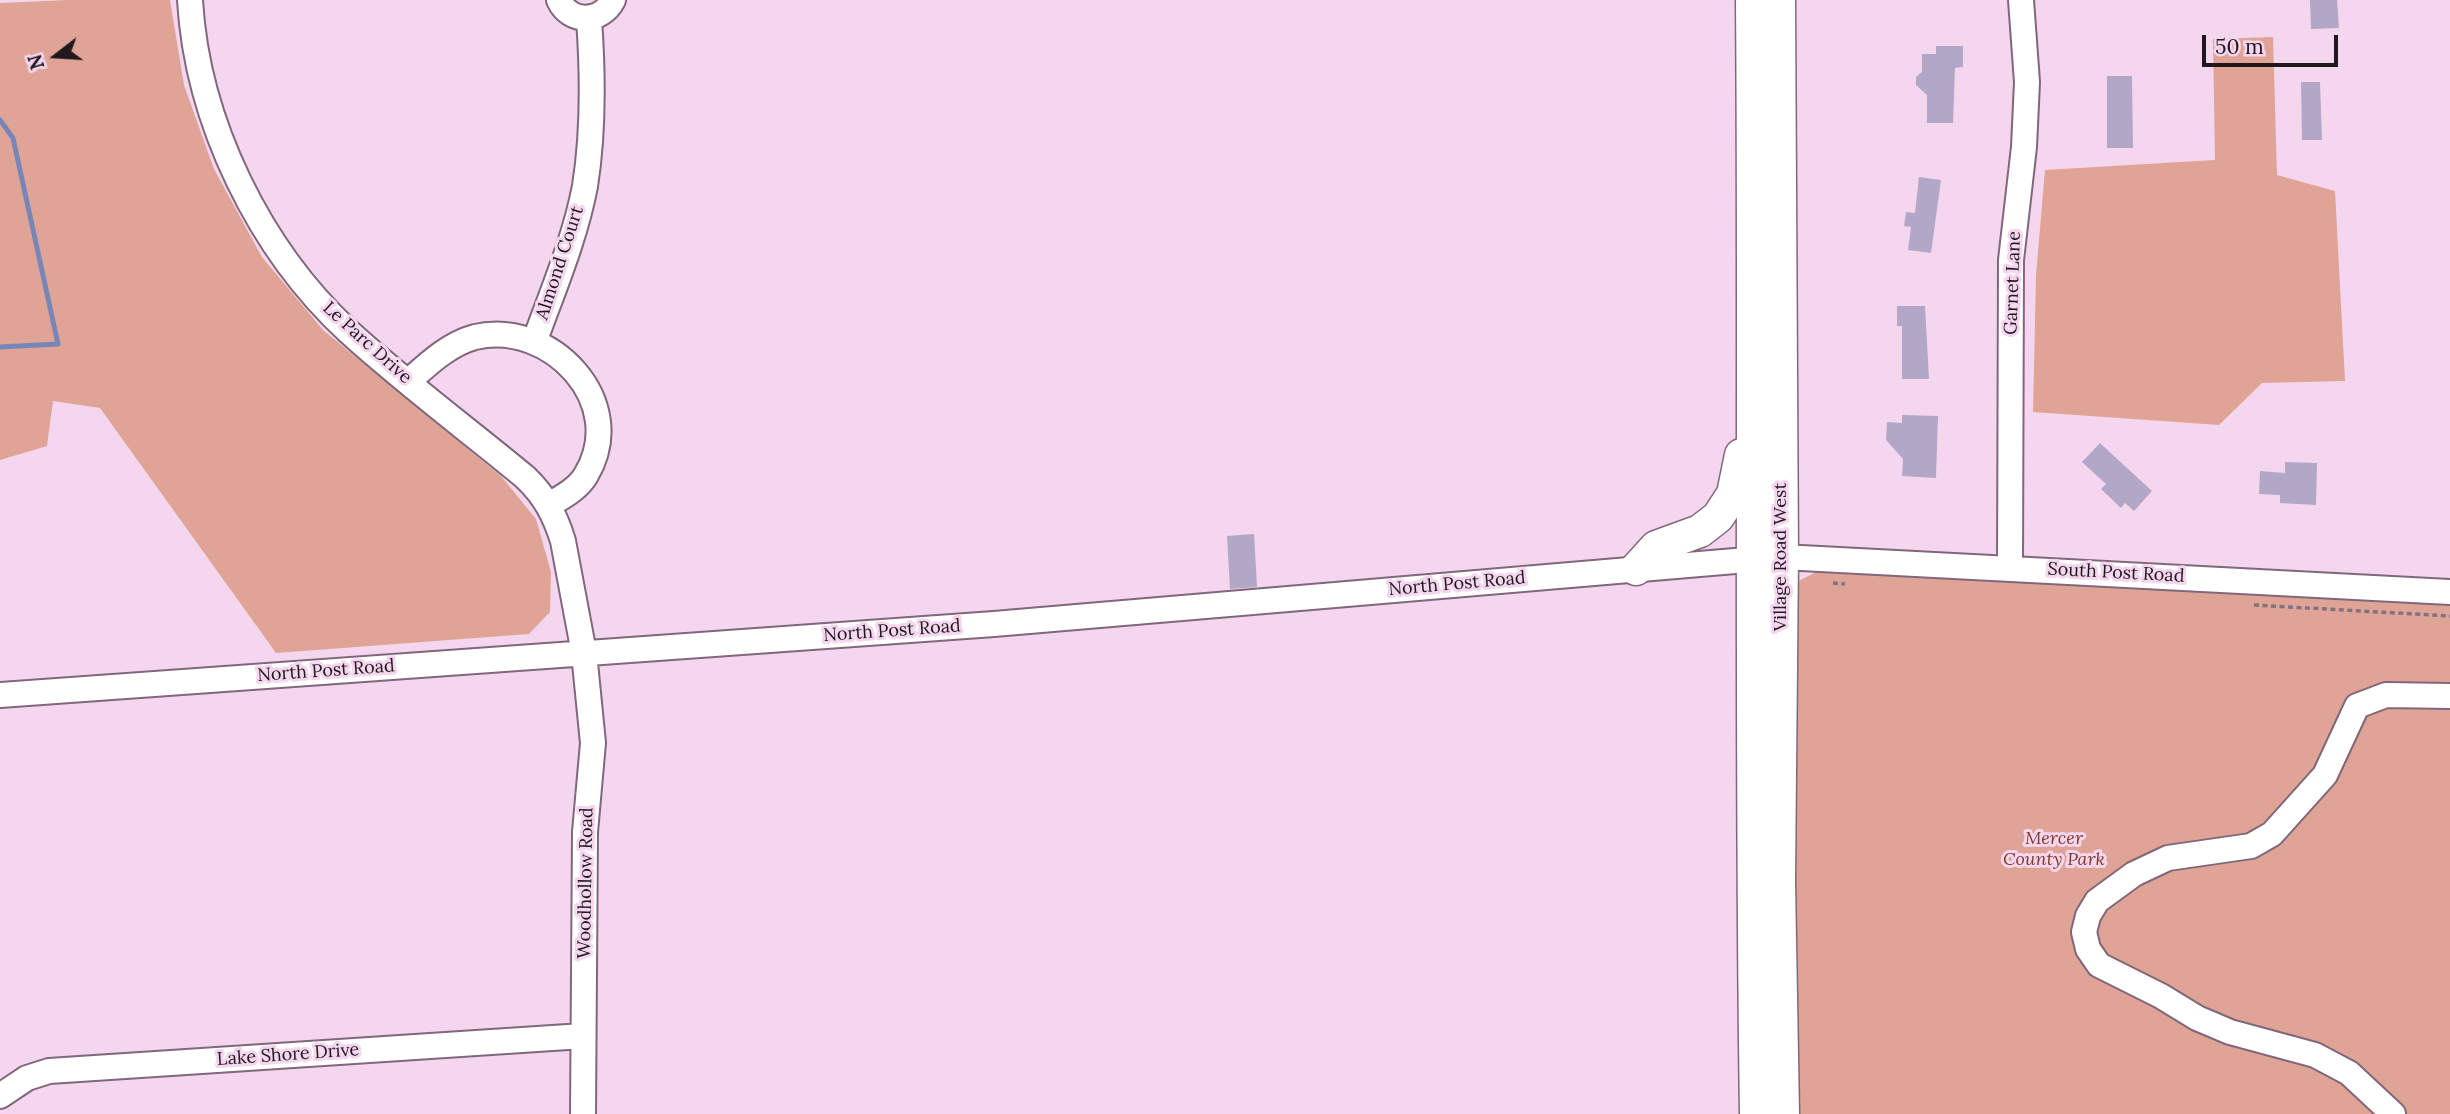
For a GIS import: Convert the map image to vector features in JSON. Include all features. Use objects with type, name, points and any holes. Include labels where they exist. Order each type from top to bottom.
[{"type":"main road","name":"Village Road West","points":[[1752,0],[1779,881],[1783,1114]]},
{"type":"main road","points":[[1636,569],[1656,547],[1700,531],[1718,517],[1733,494],[1741,467],[1738,64],[1752,0]]},
{"type":"main road","name":"Village Road West","points":[[1756,1114],[1752,881],[1768,557],[1779,0]]},
{"type":"street","name":"Le Parc Drive","points":[[190,0],[208,96],[227,151],[263,223],[317,298],[349,332],[525,477],[549,505],[563,541],[583,653]]},
{"type":"street","points":[[559,0],[568,12],[589,19],[605,12],[613,0]]},
{"type":"street","name":"Garnet Lane","points":[[2010,566],[2011,260],[2024,147],[2027,82],[2021,0]]},
{"type":"street","name":"Almond Court","points":[[534,340],[572,236],[584,187],[591,137],[593,86],[589,19]]},
{"type":"street","points":[[409,381],[452,346],[495,334],[534,340],[554,351],[572,366],[592,400],[597,440],[586,476],[574,489],[549,505]]},
{"type":"street","name":"South Post Road","points":[[1768,557],[2010,566],[2450,592]]},
{"type":"street","name":"North Post Road","points":[[0,695],[994,624],[1768,557]]},
{"type":"street","name":"Woodhollow Road","points":[[583,653],[593,743],[585,832],[583,1114]]},
{"type":"street","points":[[2393,1114],[2348,1073],[2315,1055],[2208,1023],[2099,965],[2088,949],[2084,932],[2088,916],[2097,901],[2134,874],[2168,858],[2251,846],[2272,834],[2325,775],[2357,706],[2386,695],[2450,696]]},
{"type":"street","name":"Lake Shore Drive","points":[[0,1096],[27,1078],[49,1071],[583,1036]]},
{"type":"green space","points":[[170,0],[184,85],[214,169],[262,257],[323,330],[501,476],[536,519],[551,572],[550,612],[529,634],[276,653],[100,408],[53,401],[47,446],[0,460],[0,3]]},
{"type":"green space","points":[[2273,37],[2277,175],[2335,191],[2345,381],[2262,383],[2219,425],[2033,412],[2036,275],[2045,170],[2215,160],[2213,39]]},
{"type":"green space","name":"Mercer County Park","points":[[1818,571],[2450,605],[2450,1114],[1792,1114],[1789,586]]},
{"type":"building","points":[[2310,0],[2337,0],[2339,28],[2311,29]]},
{"type":"building","points":[[1936,46],[1963,46],[1963,67],[1955,68],[1953,123],[1927,123],[1927,95],[1916,85],[1916,77],[1922,72],[1922,54],[1936,54]]},
{"type":"building","points":[[2107,76],[2132,76],[2133,148],[2107,148]]},
{"type":"building","points":[[2301,82],[2320,82],[2322,140],[2302,140]]},
{"type":"building","points":[[1919,177],[1941,180],[1931,253],[1908,250],[1911,227],[1904,226],[1906,212],[1915,213]]},
{"type":"building","points":[[1897,306],[1925,306],[1929,379],[1902,379],[1902,326],[1897,326]]},
{"type":"building","points":[[1902,415],[1938,416],[1936,478],[1902,476],[1903,459],[1886,440],[1887,422],[1902,423]]},
{"type":"building","points":[[2100,443],[2152,491],[2134,511],[2125,503],[2121,508],[2101,489],[2106,484],[2082,462]]},
{"type":"building","points":[[2285,462],[2317,463],[2316,505],[2280,503],[2280,495],[2259,494],[2260,471],[2285,473]]},
{"type":"building","points":[[1254,534],[1257,587],[1230,589],[1227,536]]},
{"type":"waterway","points":[[0,120],[13,138],[58,344],[0,347]]}]
